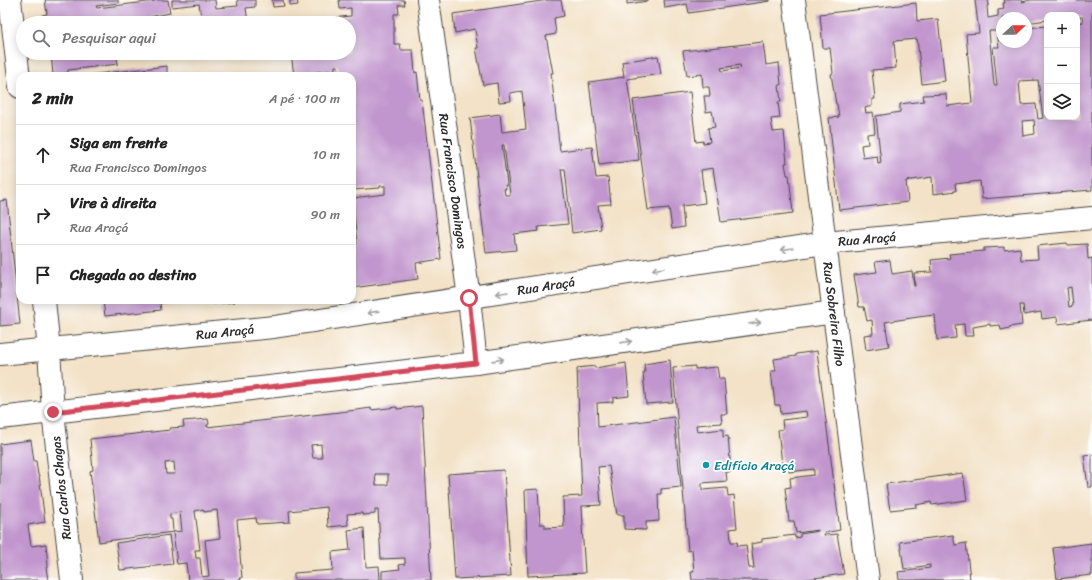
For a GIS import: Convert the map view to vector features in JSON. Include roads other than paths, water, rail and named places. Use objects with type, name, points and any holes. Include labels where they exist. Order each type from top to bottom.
[{"type":"street","points":[[10,0],[16,52]]},
{"type":"street","name":"Rua Francisco Domingos","points":[[428,0],[469,298],[476,363]]},
{"type":"street","name":"Rua Sobreira Filho","points":[[794,0],[868,580]]},
{"type":"street","points":[[17,60],[18,72]]},
{"type":"street","name":"Rua Araçá","points":[[0,354],[274,327],[825,243],[1092,218]]},
{"type":"street","name":"Rua Carlos Chagas","points":[[44,304],[53,412],[72,580]]},
{"type":"street","points":[[0,418],[476,363],[834,312]]},
{"type":"place","name":"Edifício Araçá","points":[[706,465]]}]
